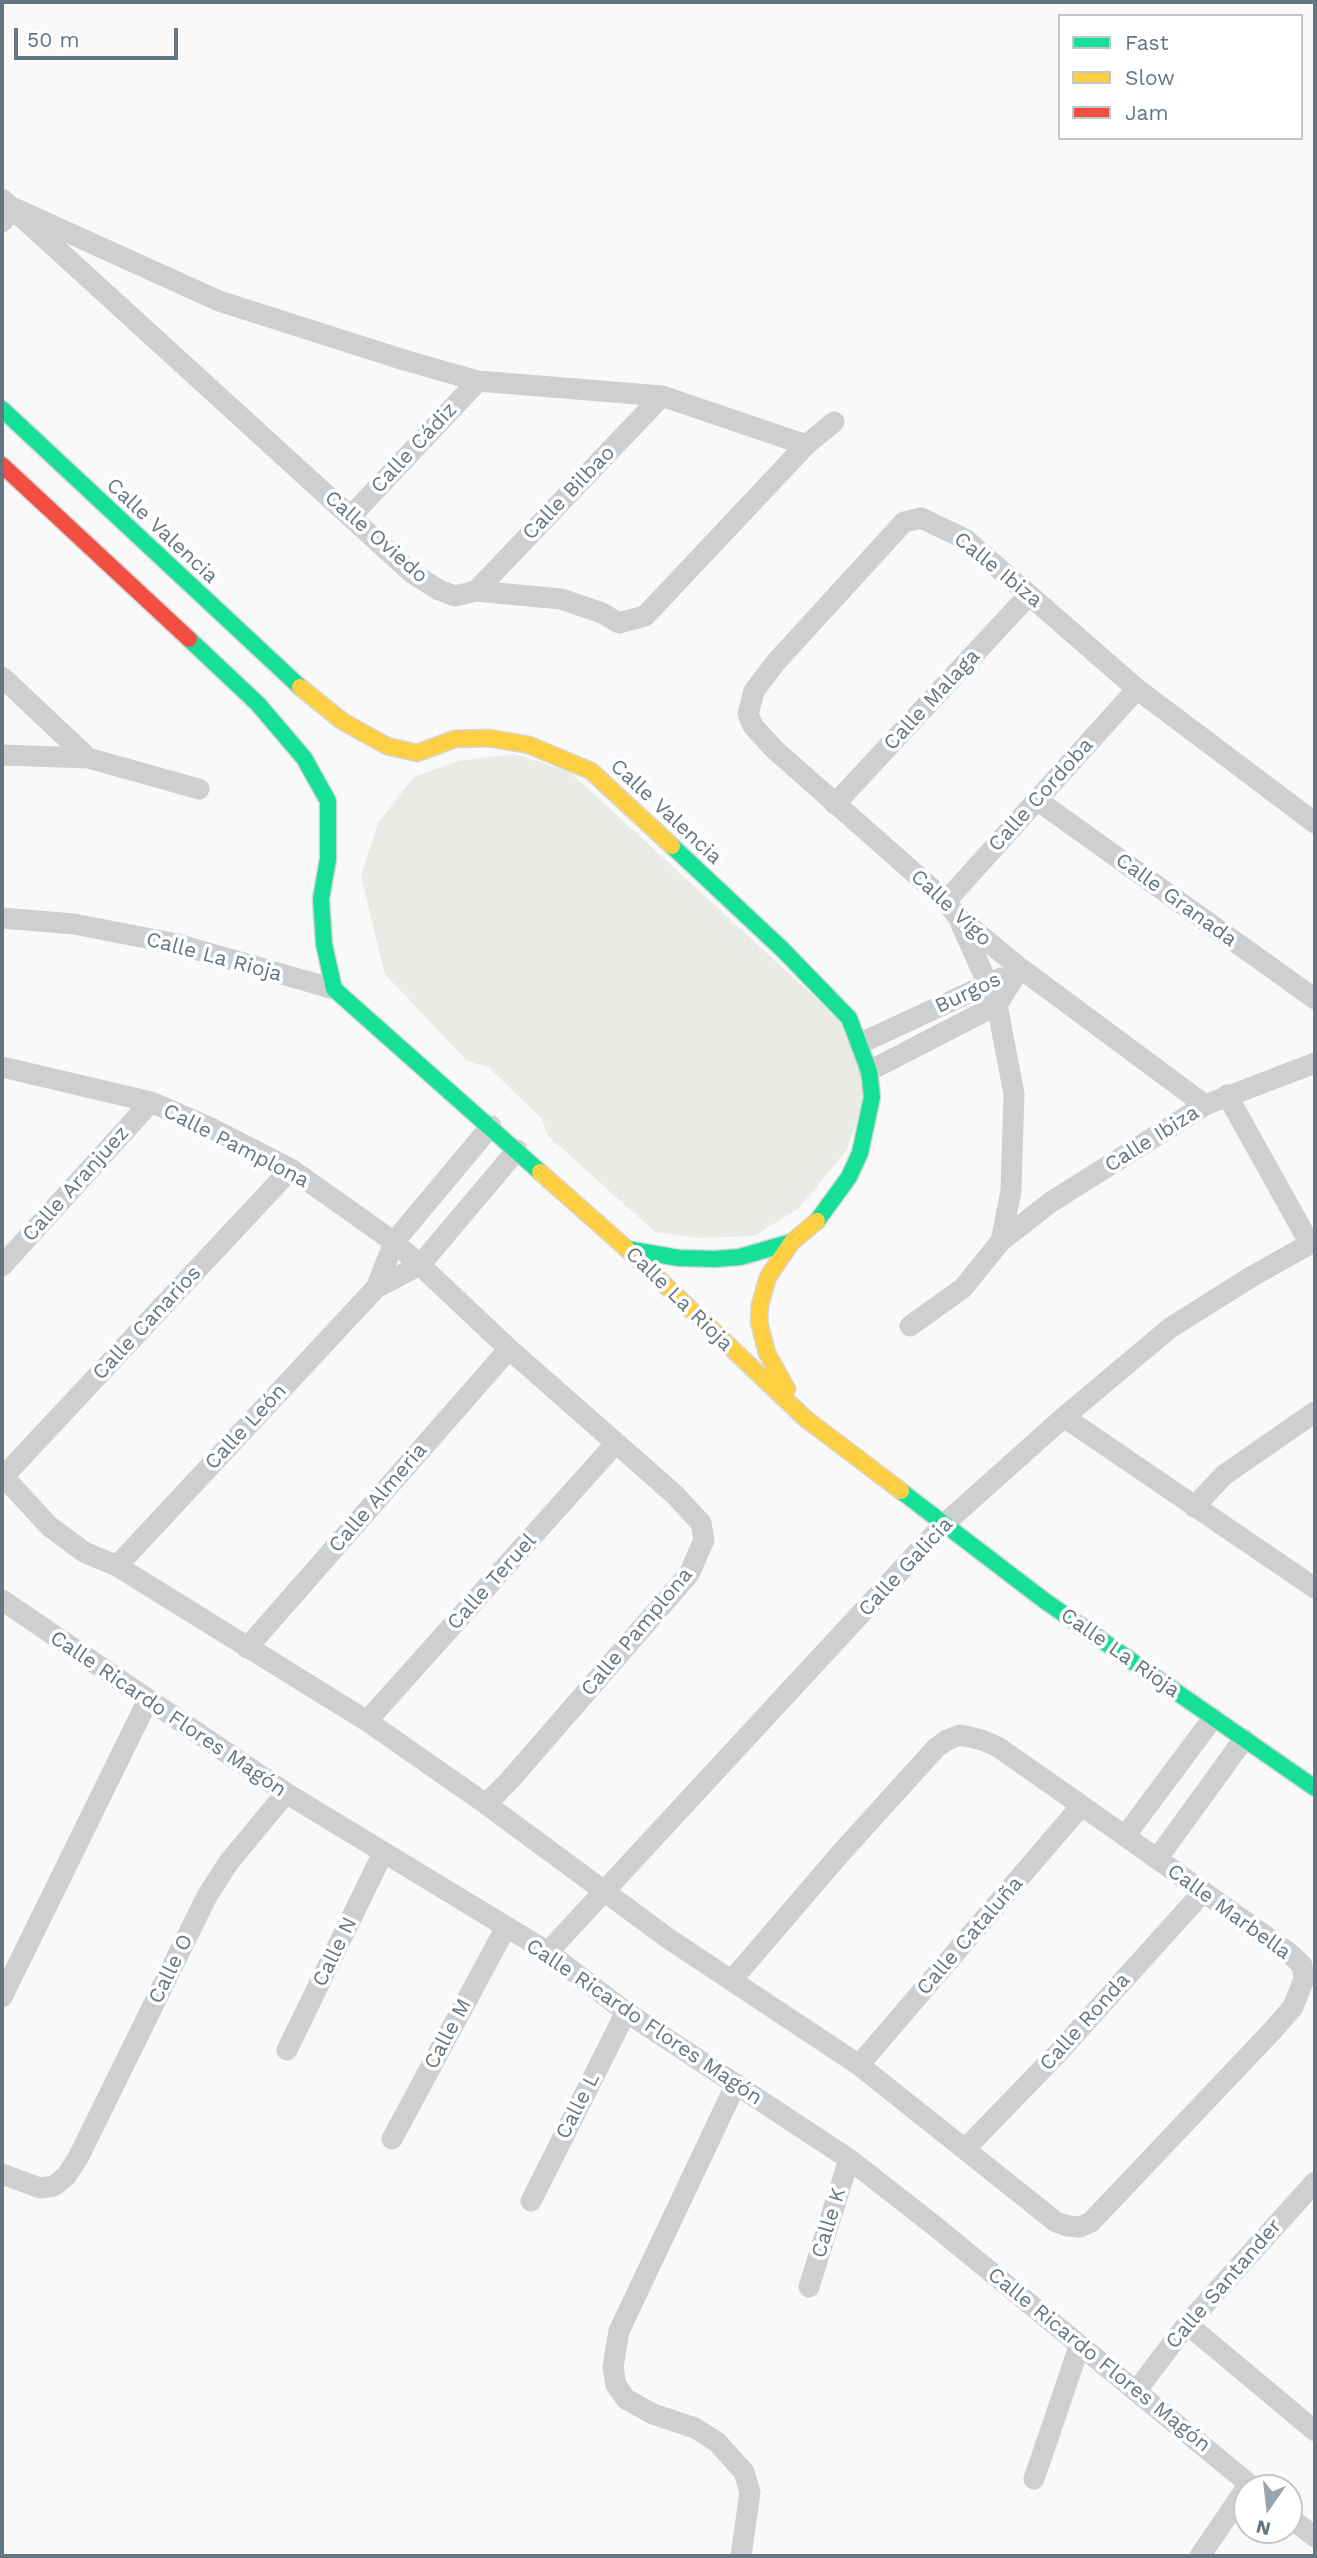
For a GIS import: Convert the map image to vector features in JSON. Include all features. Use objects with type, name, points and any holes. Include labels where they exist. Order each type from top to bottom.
[{"type":"street","name":"Calle Oviedo","points":[[6,210],[219,301],[314,334],[478,381],[662,396],[806,445]]},
{"type":"street","name":"Calle Oviedo","points":[[6,210],[412,573],[439,590],[455,596],[477,591],[561,599],[601,613],[619,623],[645,616],[806,445],[834,422]]},
{"type":"street","name":"Calle Cádiz","points":[[351,516],[478,381]]},
{"type":"street","name":"Calle Bilbao","points":[[477,591],[662,396]]},
{"type":"street","name":"Calle Valencia","points":[[2,409],[271,689],[328,801],[328,859],[321,899],[324,944],[334,989]]},
{"type":"street","name":"Calle Valencia","points":[[2,465],[271,689],[342,721],[387,746],[417,753],[455,739],[489,738],[529,745],[591,771],[818,985],[849,1018],[869,1071],[872,1097],[860,1153],[849,1177],[818,1220],[792,1242],[768,1277],[760,1306],[759,1322],[767,1353],[806,1419]]},
{"type":"street","name":"Calle Ibiza","points":[[774,749],[753,726],[748,714],[754,691],[776,662],[904,522],[921,518],[965,538],[1137,689],[1315,823]]},
{"type":"street","name":"Calle Malaga","points":[[835,804],[1030,595]]},
{"type":"street","points":[[2,677],[88,758]]},
{"type":"street","name":"Calle Cordoba","points":[[951,909],[1037,800],[1137,689]]},
{"type":"street","name":"Calle Vigo","points":[[774,749],[1020,968],[1205,1105]]},
{"type":"street","points":[[2,755],[88,758],[199,789]]},
{"type":"street","name":"Calle Granada","points":[[1037,800],[1315,999]]},
{"type":"street","name":"Calle Ibiza","points":[[951,909],[997,1004],[1014,1094],[1011,1191],[1001,1241]]},
{"type":"street","name":"Calle La Rioja","points":[[2,918],[74,924],[177,944],[334,989],[627,1249],[806,1419],[942,1526],[1315,1788]]},
{"type":"street","name":"Burgos","points":[[860,1043],[1020,968]]},
{"type":"street","name":"Burgos","points":[[869,1071],[997,1004],[1020,968]]},
{"type":"street","name":"Calle Ibiza","points":[[910,1326],[963,1288],[1001,1241],[1051,1202],[1205,1105],[1315,1063]]},
{"type":"street","name":"Calle Pamplona","points":[[2,1067],[151,1102],[213,1129],[291,1169],[394,1242],[701,1523],[704,1539],[689,1574],[486,1804]]},
{"type":"street","points":[[1227,1096],[1312,1243]]},
{"type":"street","name":"Calle Aranjuez","points":[[2,1266],[151,1102]]},
{"type":"street","name":"Calle León","points":[[376,1287],[394,1242],[491,1126]]},
{"type":"street","name":"Calle León","points":[[117,1566],[376,1287],[420,1265],[517,1150]]},
{"type":"street","name":"Calle Canarios","points":[[2,1476],[291,1169]]},
{"type":"street","points":[[627,1249],[679,1258],[715,1259],[740,1257],[792,1242]]},
{"type":"street","name":"Calle Galicia","points":[[548,1952],[942,1526],[1064,1417],[1170,1328],[1312,1243]]},
{"type":"street","name":"Calle Almeria","points":[[247,1648],[509,1349]]},
{"type":"street","points":[[1194,1507],[1224,1475],[1315,1412]]},
{"type":"street","points":[[1064,1417],[1315,1588]]},
{"type":"street","name":"Calle Teruel","points":[[367,1721],[616,1443]]},
{"type":"street","points":[[2,1476],[49,1525],[84,1552],[117,1566],[367,1721],[486,1804]]},
{"type":"street","name":"Calle Ricardo Flores Magón","points":[[3,1606],[382,1855],[548,1952],[626,2012],[849,2160],[936,2227],[1079,2347],[1137,2390],[1238,2474]]},
{"type":"street","points":[[2,1997],[147,1702]]},
{"type":"street","points":[[1125,1836],[1213,1718]]},
{"type":"street","name":"Calle Marbella","points":[[486,1804],[604,1891],[732,1980],[859,2065],[1056,2222],[1080,2227],[1091,2222],[1273,2030],[1293,2007],[1304,1979],[1301,1965],[1288,1952],[1125,1836],[998,1747],[960,1735],[947,1740],[840,1854],[732,1980]]},
{"type":"street","points":[[1157,1860],[1244,1739]]},
{"type":"street","name":"Calle O","points":[[2,2174],[24,2185],[40,2188],[54,2186],[66,2176],[78,2158],[207,1896],[229,1863],[286,1793]]},
{"type":"street","name":"Calle Cataluña","points":[[859,2065],[1081,1806]]},
{"type":"street","name":"Calle N","points":[[287,2050],[382,1855]]},
{"type":"street","name":"Calle Ronda","points":[[965,2149],[1057,2054],[1203,1892]]},
{"type":"street","name":"Calle M","points":[[392,2139],[505,1929]]},
{"type":"street","name":"Calle L","points":[[531,2201],[626,2012]]},
{"type":"street","points":[[736,2084],[619,2331],[612,2367],[616,2385],[626,2399],[653,2414],[695,2428],[717,2442],[744,2472],[750,2492],[741,2556]]},
{"type":"street","name":"Calle K","points":[[808,2287],[849,2160]]},
{"type":"street","name":"Calle Santander","points":[[1137,2390],[1187,2323],[1315,2182]]},
{"type":"street","points":[[1187,2323],[1315,2431]]},
{"type":"street","points":[[1034,2479],[1079,2347]]},
{"type":"street","points":[[1200,2556],[1233,2512]]},
{"type":"shaded area","points":[[515,754],[570,772],[846,1026],[868,1091],[846,1151],[799,1208],[754,1236],[700,1238],[655,1232],[548,1136],[542,1119],[488,1067],[467,1061],[385,974],[361,876],[378,823],[414,777],[458,761]]},
{"type":"traffic: fast","points":[[2,409],[300,687]]},
{"type":"traffic: fast","points":[[189,639],[258,704],[304,758],[328,801],[328,859],[321,899],[324,944],[334,989],[540,1172]]},
{"type":"traffic: fast","points":[[672,846],[782,949],[849,1018],[869,1071],[872,1097],[860,1153],[849,1177],[817,1221]]},
{"type":"traffic: fast","points":[[627,1249],[679,1258],[715,1259],[740,1257],[792,1242]]},
{"type":"traffic: fast","points":[[901,1491],[1045,1601],[1315,1788]]},
{"type":"traffic: slow","points":[[300,687],[342,721],[387,746],[417,753],[455,739],[489,738],[529,745],[591,771],[672,846]]},
{"type":"traffic: slow","points":[[540,1172],[627,1249],[806,1419],[901,1491]]},
{"type":"traffic: slow","points":[[787,1389],[767,1353],[759,1322],[760,1305],[768,1277],[778,1262],[792,1242],[817,1221]]},
{"type":"traffic: jam","points":[[2,465],[189,639]]}]
